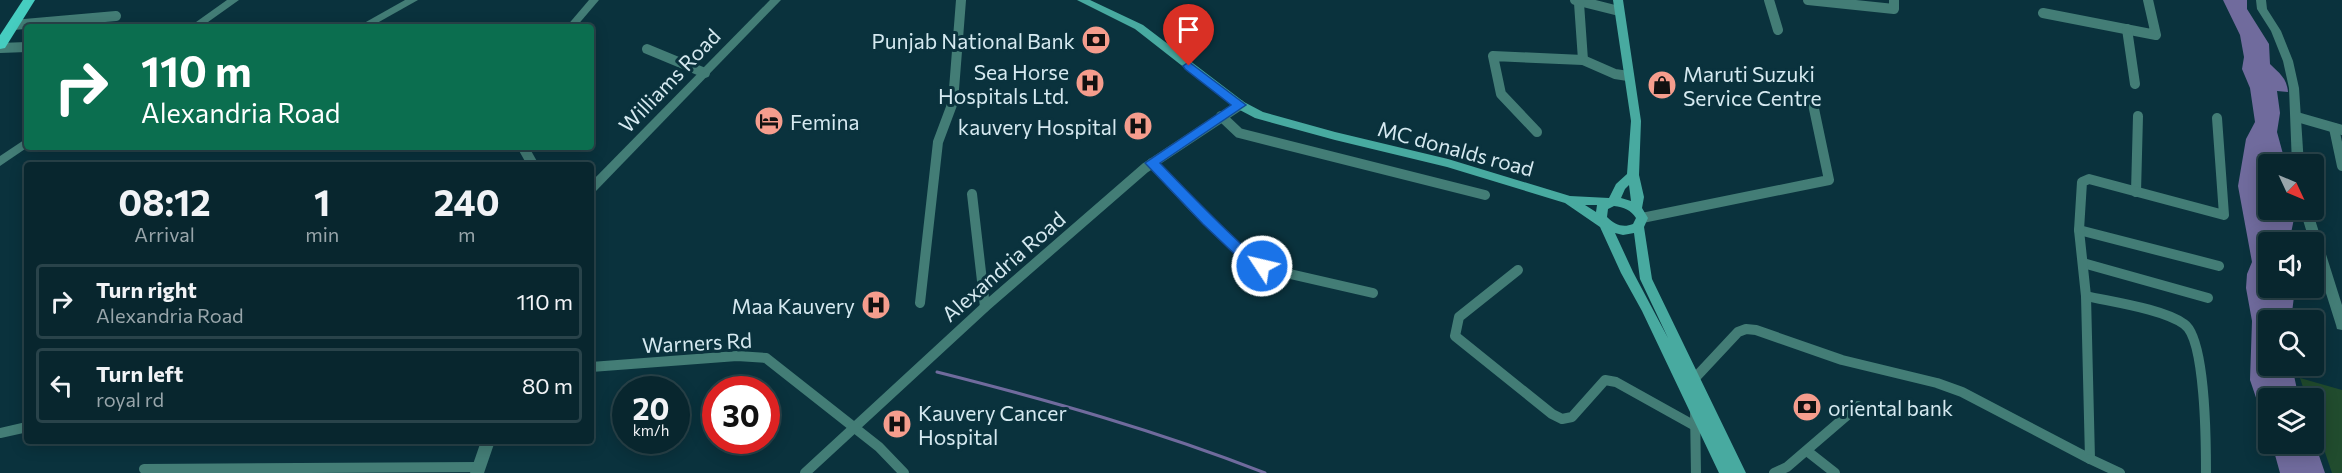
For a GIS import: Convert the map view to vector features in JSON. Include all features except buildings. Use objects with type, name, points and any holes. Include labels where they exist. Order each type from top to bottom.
[{"type":"main road","points":[[0,47],[18,0]]},
{"type":"main road","points":[[7,26],[29,0]]},
{"type":"main road","name":"MC donalds road","points":[[1082,0],[1139,27],[1240,105],[1259,115],[1448,163],[1569,200],[1605,224]]},
{"type":"main road","points":[[1617,4],[1636,121],[1633,175],[1638,197],[1643,268],[1740,473]]},
{"type":"main road","points":[[1613,202],[1620,187],[1633,175]]},
{"type":"main road","points":[[1569,200],[1622,202],[1638,218]]},
{"type":"main road","points":[[1613,202],[1606,203],[1600,212],[1605,224],[1726,473]]},
{"type":"main road","points":[[1605,224],[1620,230],[1638,218]]},
{"type":"street","points":[[198,24],[234,0]]},
{"type":"street","points":[[368,24],[413,0]]},
{"type":"street","points":[[574,24],[594,0]]},
{"type":"street","name":"Williams Road","points":[[594,186],[776,0]]},
{"type":"street","points":[[920,303],[938,142],[953,102],[961,0]]},
{"type":"street","points":[[1769,0],[1778,30]]},
{"type":"street","points":[[1808,0],[1835,1],[1894,9],[1894,0]]},
{"type":"street","points":[[2043,13],[2156,35],[2148,0]]},
{"type":"street","points":[[2261,0],[2262,9],[2276,31],[2288,61],[2294,88],[2298,154]]},
{"type":"street","points":[[1583,60],[1577,2],[1617,4]]},
{"type":"street","points":[[29,24],[116,16]]},
{"type":"street","points":[[7,26],[24,24]]},
{"type":"street","points":[[2127,29],[2135,84]]},
{"type":"street","points":[[0,47],[24,47]]},
{"type":"street","points":[[647,49],[705,73]]},
{"type":"street","points":[[1537,132],[1501,94],[1493,56],[1583,60],[1615,74],[1628,76]]},
{"type":"street","points":[[1638,218],[1830,180],[1813,104]]},
{"type":"street","name":"Alexandria Road","points":[[805,473],[985,307],[1152,163],[1240,105]]},
{"type":"street","points":[[2136,192],[2138,116]]},
{"type":"street","points":[[1221,117],[1239,134],[1485,195]]},
{"type":"street","points":[[2297,117],[2338,129],[2342,166]]},
{"type":"street","points":[[2090,459],[2086,296],[2079,230],[2082,183],[2089,179],[2224,215],[2217,118]]},
{"type":"street","points":[[0,162],[24,144]]},
{"type":"street","points":[[1152,163],[1194,208],[1250,260],[1277,271],[1373,293]]},
{"type":"street","points":[[972,194],[985,307]]},
{"type":"street","points":[[2309,220],[2342,325]]},
{"type":"street","points":[[2079,230],[2219,266]]},
{"type":"street","points":[[2082,262],[2208,298]]},
{"type":"street","points":[[1518,270],[1459,317],[1455,336],[1552,414],[1562,419],[1572,417],[1605,380],[1616,382],[1695,426]]},
{"type":"street","points":[[2086,296],[2172,318],[2185,324],[2194,332],[2201,380],[2206,473]]},
{"type":"street","points":[[1696,473],[1695,378],[1738,332],[1746,329],[1756,330],[1842,360],[1937,383],[1962,392],[2120,473]]},
{"type":"street","name":"Warners Rd","points":[[594,367],[737,356],[766,358],[879,447],[904,473]]},
{"type":"street","points":[[1774,473],[1787,467],[1858,406]]},
{"type":"street","points":[[0,433],[24,428]]},
{"type":"street","points":[[144,469],[478,470],[487,444]]},
{"type":"street","points":[[1807,451],[1835,473]]},
{"type":"green space","points":[[2300,378],[2342,390],[2342,473],[2332,473],[2324,449],[2324,388],[2303,388]]},
{"type":"shaded area","points":[[2223,0],[2247,0],[2247,9],[2269,44],[2270,64],[2284,79],[2288,92],[2277,91],[2280,113],[2277,132],[2283,154],[2258,154],[2258,220],[2294,220],[2291,232],[2258,232],[2258,298],[2294,298],[2292,310],[2258,310],[2258,376],[2294,376],[2297,388],[2258,388],[2258,403],[2250,380],[2252,321],[2246,288],[2247,274],[2252,262],[2238,186],[2246,139],[2255,122],[2250,88],[2242,69],[2244,57],[2240,35]]},
{"type":"shaded area","points":[[2275,454],[2318,454],[2325,473],[2280,473]]},
{"type":"waterway","points":[[937,372],[1102,417],[1184,443],[1265,473]]},
{"type":"place","name":"Punjab National Bank","points":[[1096,40]]},
{"type":"place","name":"Sea Horse Hospitals Ltd.","points":[[1090,83]]},
{"type":"place","name":"Maruti Suzuki Service Centre","points":[[1662,85]]},
{"type":"place","name":"Femina","points":[[769,121]]},
{"type":"place","name":"kauvery Hospital","points":[[1138,126]]},
{"type":"place","name":"Maa Kauvery","points":[[876,305]]},
{"type":"place","name":"oriental bank","points":[[1807,407]]},
{"type":"place","name":"Kauvery Cancer Hospital","points":[[897,424]]},
{"type":"route","points":[[1189,66],[1240,105],[1152,163],[1194,208],[1250,260],[1262,266]]}]
